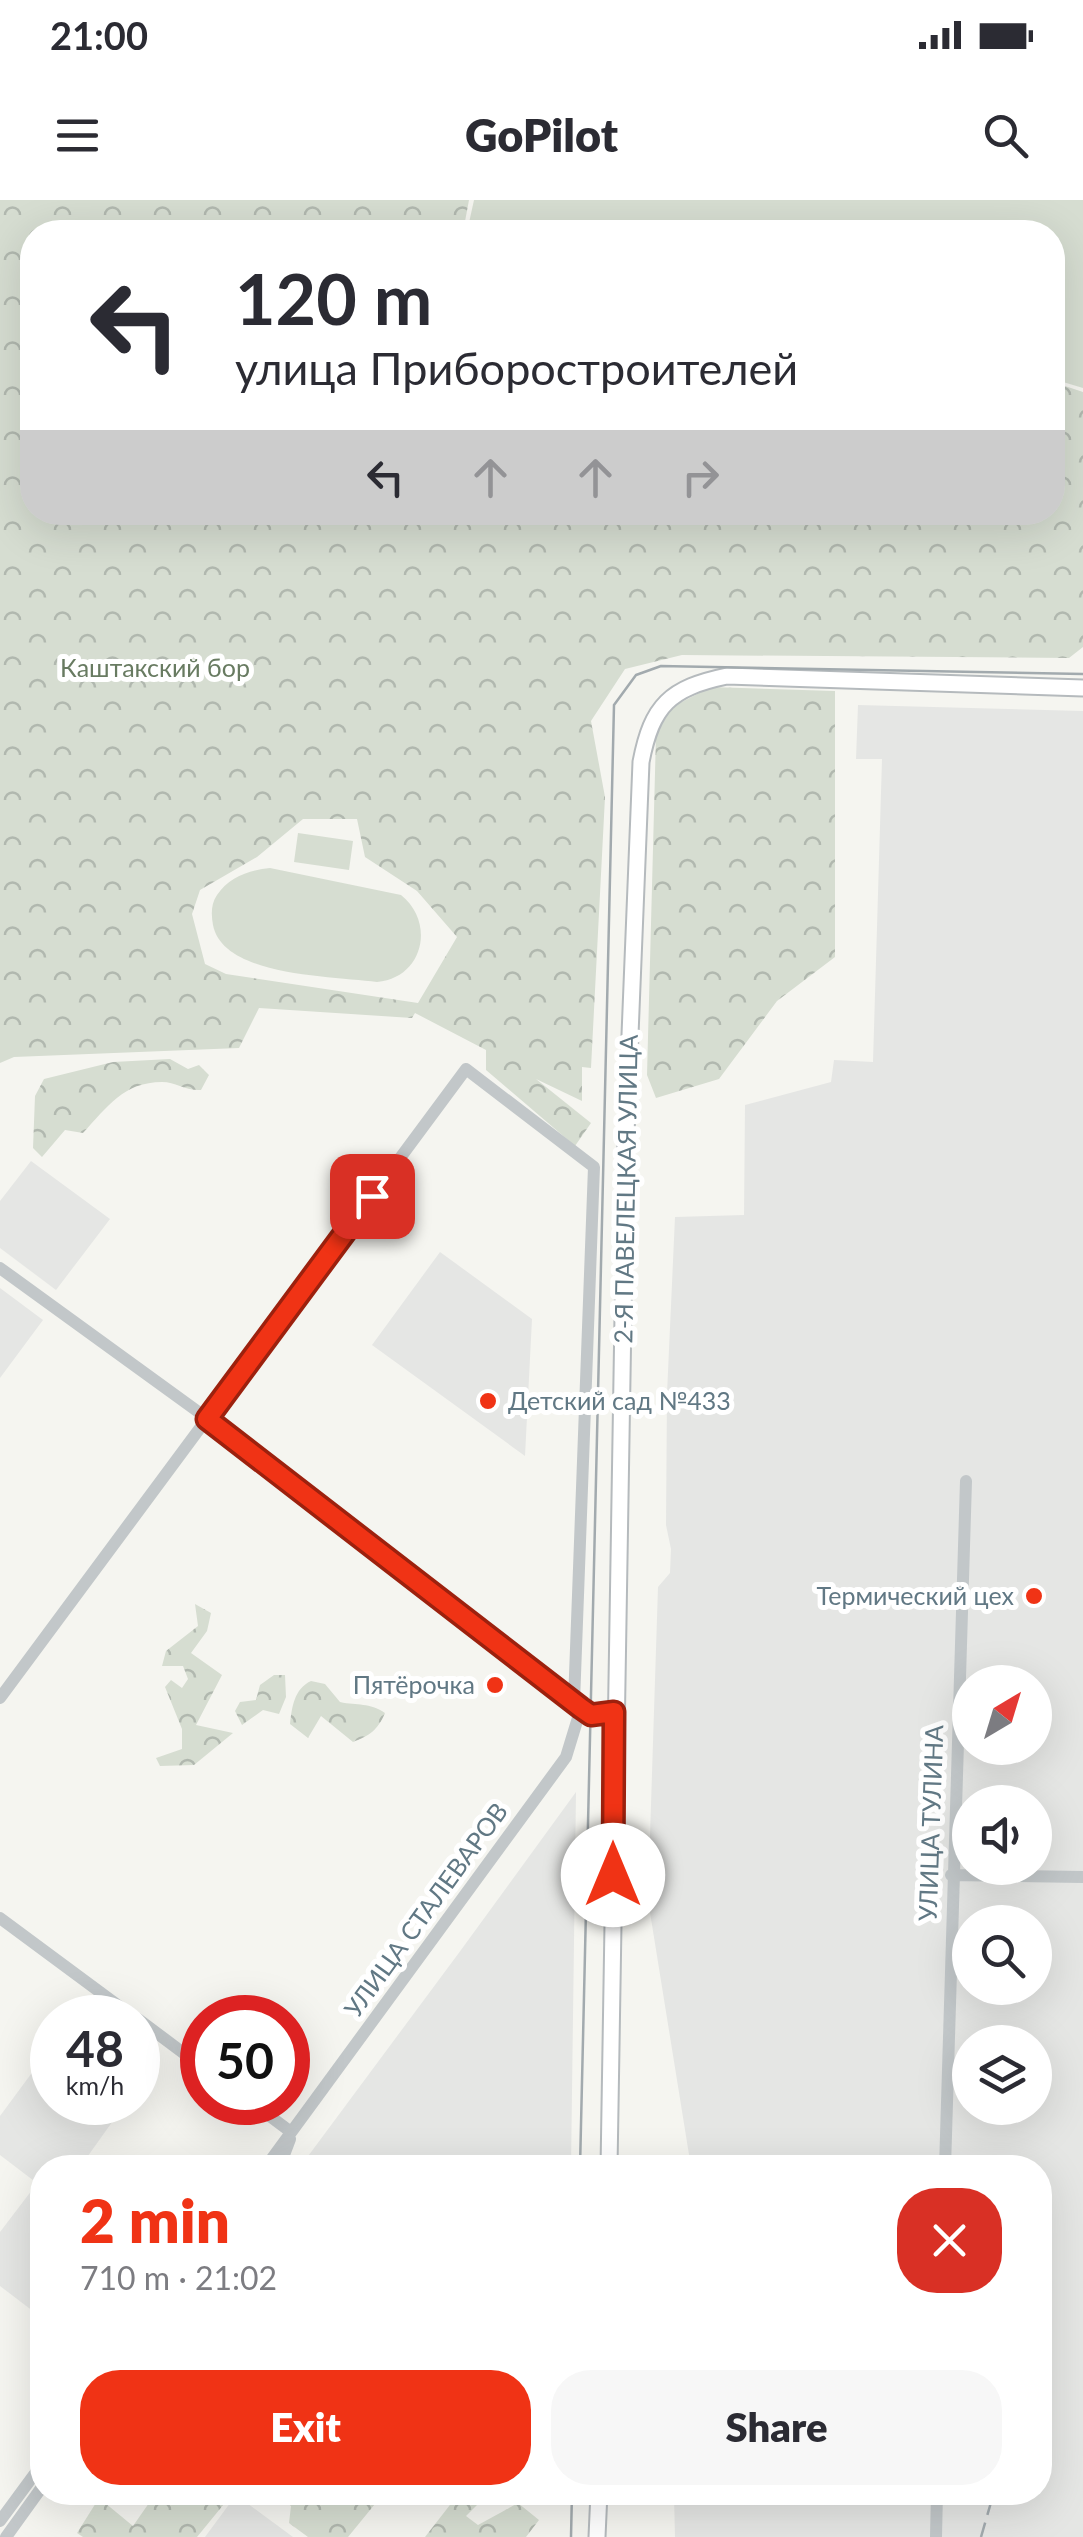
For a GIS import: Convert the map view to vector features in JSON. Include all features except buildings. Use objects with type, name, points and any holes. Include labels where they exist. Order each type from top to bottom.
[{"type":"main road","name":"2-Я ПАВЕЛЕЦКАЯ УЛИЦА","points":[[609,2155],[626,1134],[640,762],[647,728],[659,708],[678,691],[726,676],[1083,688]]},
{"type":"main road","points":[[598,2537],[599,2505]]},
{"type":"street","name":"УЛИЦА СТАЛЕВАРОВ","points":[[207,1419],[466,1069],[594,1167],[577,1705],[566,1757],[275,2155]]},
{"type":"street","points":[[0,1268],[207,1419],[577,1705],[591,1715],[614,1712]]},
{"type":"street","points":[[0,1698],[207,1419]]},
{"type":"street","name":"УЛИЦА ТУЛИНА","points":[[945,2155],[950,1875],[966,1481]]},
{"type":"street","points":[[950,1875],[1083,1877]]},
{"type":"street","points":[[0,1918],[105,1995]]},
{"type":"street","points":[[282,2125],[292,2132]]},
{"type":"street","name":"УЛИЦА СТАЛЕВАРОВ","points":[[284,2155],[292,2132]]},
{"type":"street","points":[[0,2521],[30,2480]]},
{"type":"street","points":[[6,2537],[30,2504]]},
{"type":"street","points":[[936,2537],[937,2505]]},
{"type":"shaded area","points":[[858,705],[1083,711],[1083,2537],[675,2537],[674,2505],[1052,2505],[1052,2155],[689,2155],[643,1869],[649,1867],[658,1587],[670,1573],[666,1525],[667,1394],[675,1217],[744,1215],[745,1105],[831,1082],[834,1060],[873,1062],[882,759],[856,759]]},
{"type":"shaded area","points":[[31,1161],[110,1219],[56,1290],[0,1248],[0,1201]]},
{"type":"shaded area","name":"Детский сад №433","points":[[440,1252],[532,1319],[525,1456],[372,1345]]},
{"type":"shaded area","points":[[0,1288],[43,1320],[0,1378]]},
{"type":"shaded area","points":[[576,1792],[571,2155],[309,2155]]},
{"type":"shaded area","points":[[30,2075],[30,2125],[110,2125],[89,2155],[30,2155],[30,2178],[0,2155],[0,2116]]},
{"type":"shaded area","points":[[30,2193],[30,2309],[0,2286],[0,2232]]},
{"type":"shaded area","points":[[229,2505],[250,2505],[293,2537],[205,2537]]},
{"type":"green space","name":"Каштакский бор","points":[[0,200],[469,200],[465,220],[20,220],[20,525],[1065,525],[1065,386],[1083,392],[1083,647],[1069,658],[682,655],[625,669],[591,721],[605,797],[591,1068],[582,1067],[582,1101],[536,1079],[591,1123],[575,1146],[486,1070],[486,1050],[415,1013],[412,1018],[259,1008],[239,1048],[14,1057],[0,1063]],"holes":[[[303,819],[357,819],[365,857],[417,891],[457,937],[418,1003],[226,974],[205,964],[192,914],[200,890],[257,857]]]},
{"type":"green space","points":[[474,200],[1083,200],[1083,388],[1065,383],[1065,220],[470,220]]},
{"type":"green space","points":[[711,687],[835,691],[835,957],[777,1001],[719,1079],[656,1098],[647,1075],[656,735],[672,707]]},
{"type":"green space","points":[[298,833],[353,841],[349,870],[294,862]]},
{"type":"green space","points":[[270,868],[401,895],[412,907],[421,934],[414,960],[405,971],[377,982],[282,971],[237,955],[221,942],[213,925],[214,902],[234,879]]},
{"type":"green space","points":[[170,1059],[188,1069],[199,1065],[209,1075],[201,1090],[162,1082],[137,1086],[117,1098],[83,1133],[65,1130],[42,1157],[33,1148],[35,1096],[44,1079],[113,1062]]},
{"type":"green space","points":[[195,1604],[211,1613],[207,1631],[191,1653],[222,1675],[196,1725],[233,1733],[194,1765],[160,1766],[156,1758],[182,1749],[182,1729],[165,1687],[171,1680],[182,1688],[188,1679],[183,1666],[162,1666],[166,1651],[198,1626]]},
{"type":"green space","points":[[274,1675],[285,1675],[286,1697],[279,1714],[263,1710],[242,1725],[235,1711],[240,1702],[256,1700],[260,1685]]},
{"type":"green space","points":[[311,1681],[325,1684],[340,1702],[385,1713],[372,1732],[353,1742],[321,1716],[308,1738],[290,1724],[297,1694]]},
{"type":"green space","points":[[95,2505],[108,2505],[133,2526],[148,2505],[223,2505],[197,2537],[83,2537],[77,2533]]},
{"type":"green space","points":[[374,2505],[348,2537],[308,2537],[289,2523],[291,2506]]},
{"type":"green space","points":[[450,2505],[477,2505],[466,2516],[478,2525],[514,2505],[520,2505],[539,2520],[526,2537],[425,2537]]},
{"type":"tram line","points":[[580,2155],[614,705],[636,675],[661,666],[1083,674]]},
{"type":"tram line","points":[[571,2537],[572,2505]]},
{"type":"railway","points":[[981,2537],[990,2505]]},
{"type":"place","name":"Детский сад №433","points":[[488,1401]]},
{"type":"place","name":"Термический цех","points":[[1034,1596]]},
{"type":"place","name":"Пятёрочка","points":[[495,1685]]},
{"type":"route","points":[[372,1196],[207,1419],[581,1708],[591,1715],[614,1712],[613,1875]]}]
